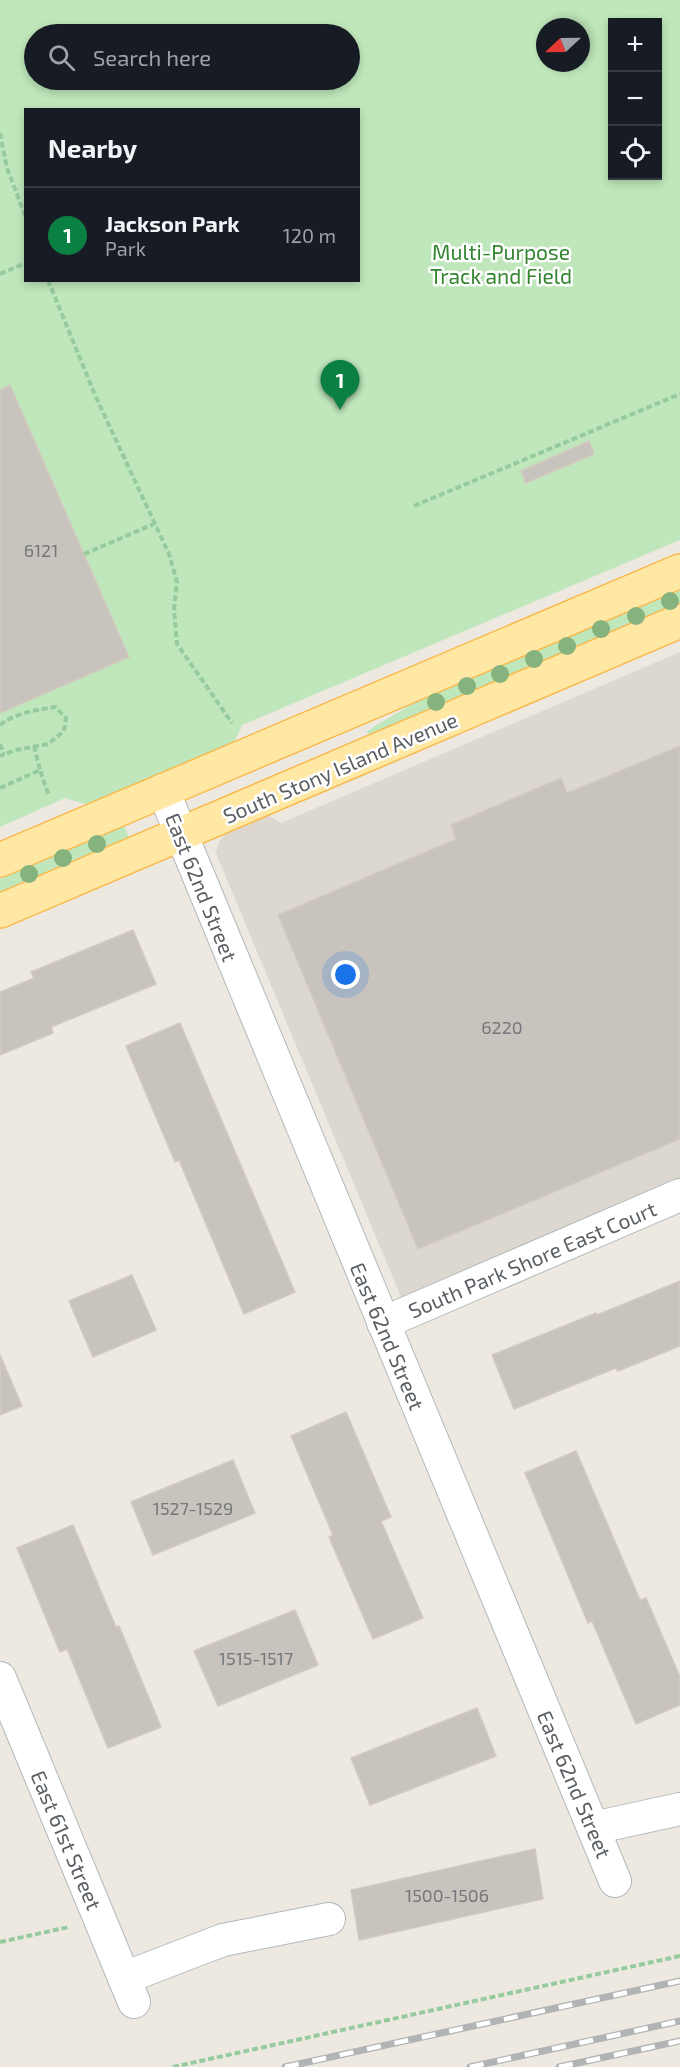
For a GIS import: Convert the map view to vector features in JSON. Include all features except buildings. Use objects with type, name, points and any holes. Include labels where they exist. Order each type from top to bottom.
[{"type":"main road","points":[[0,860],[680,571]]},
{"type":"main road","name":"South Stony Island Avenue","points":[[0,911],[680,621]]},
{"type":"street","name":"East 62nd Street","points":[[163,790],[615,1881]]},
{"type":"street","name":"South Park Shore East Court","points":[[383,1323],[680,1194]]},
{"type":"street","name":"East 61st Street","points":[[0,1678],[129,1990],[223,1940],[329,1919]]},
{"type":"street","points":[[593,1828],[680,1809]]},
{"type":"path","points":[[0,134],[8,168],[24,212]]},
{"type":"path","points":[[0,274],[24,264]]},
{"type":"path","points":[[49,282],[95,395],[169,554],[177,582],[174,610],[177,644],[232,723]]},
{"type":"path","points":[[414,506],[680,394]]},
{"type":"path","points":[[84,554],[154,524]]},
{"type":"path","points":[[0,725],[8,719],[31,711],[55,707],[66,718],[64,731],[48,744],[2,755],[0,744]]},
{"type":"path","points":[[34,746],[49,796]]},
{"type":"path","points":[[0,788],[40,770]]},
{"type":"path","points":[[0,1941],[69,1927]]},
{"type":"path","points":[[173,2067],[680,1956]]},
{"type":"shaded area","points":[[680,652],[680,1178],[401,1297],[220,863],[216,851],[220,840],[228,832],[268,815],[281,823]]},
{"type":"green space","name":"Multi-Purpose Track and Field","points":[[0,0],[680,0],[680,540],[242,725],[234,743],[88,805],[65,798],[0,827]]},
{"type":"green space","points":[[680,590],[680,605],[369,737],[367,731],[419,700]]},
{"type":"green space","points":[[124,825],[129,838],[0,893],[0,879]]},
{"type":"railway","points":[[285,2067],[680,1981]]},
{"type":"railway","points":[[470,2067],[680,2021]]},
{"type":"railway","points":[[559,2067],[680,2041]]},
{"type":"place","name":"Jackson Park","points":[[340,410]]}]
